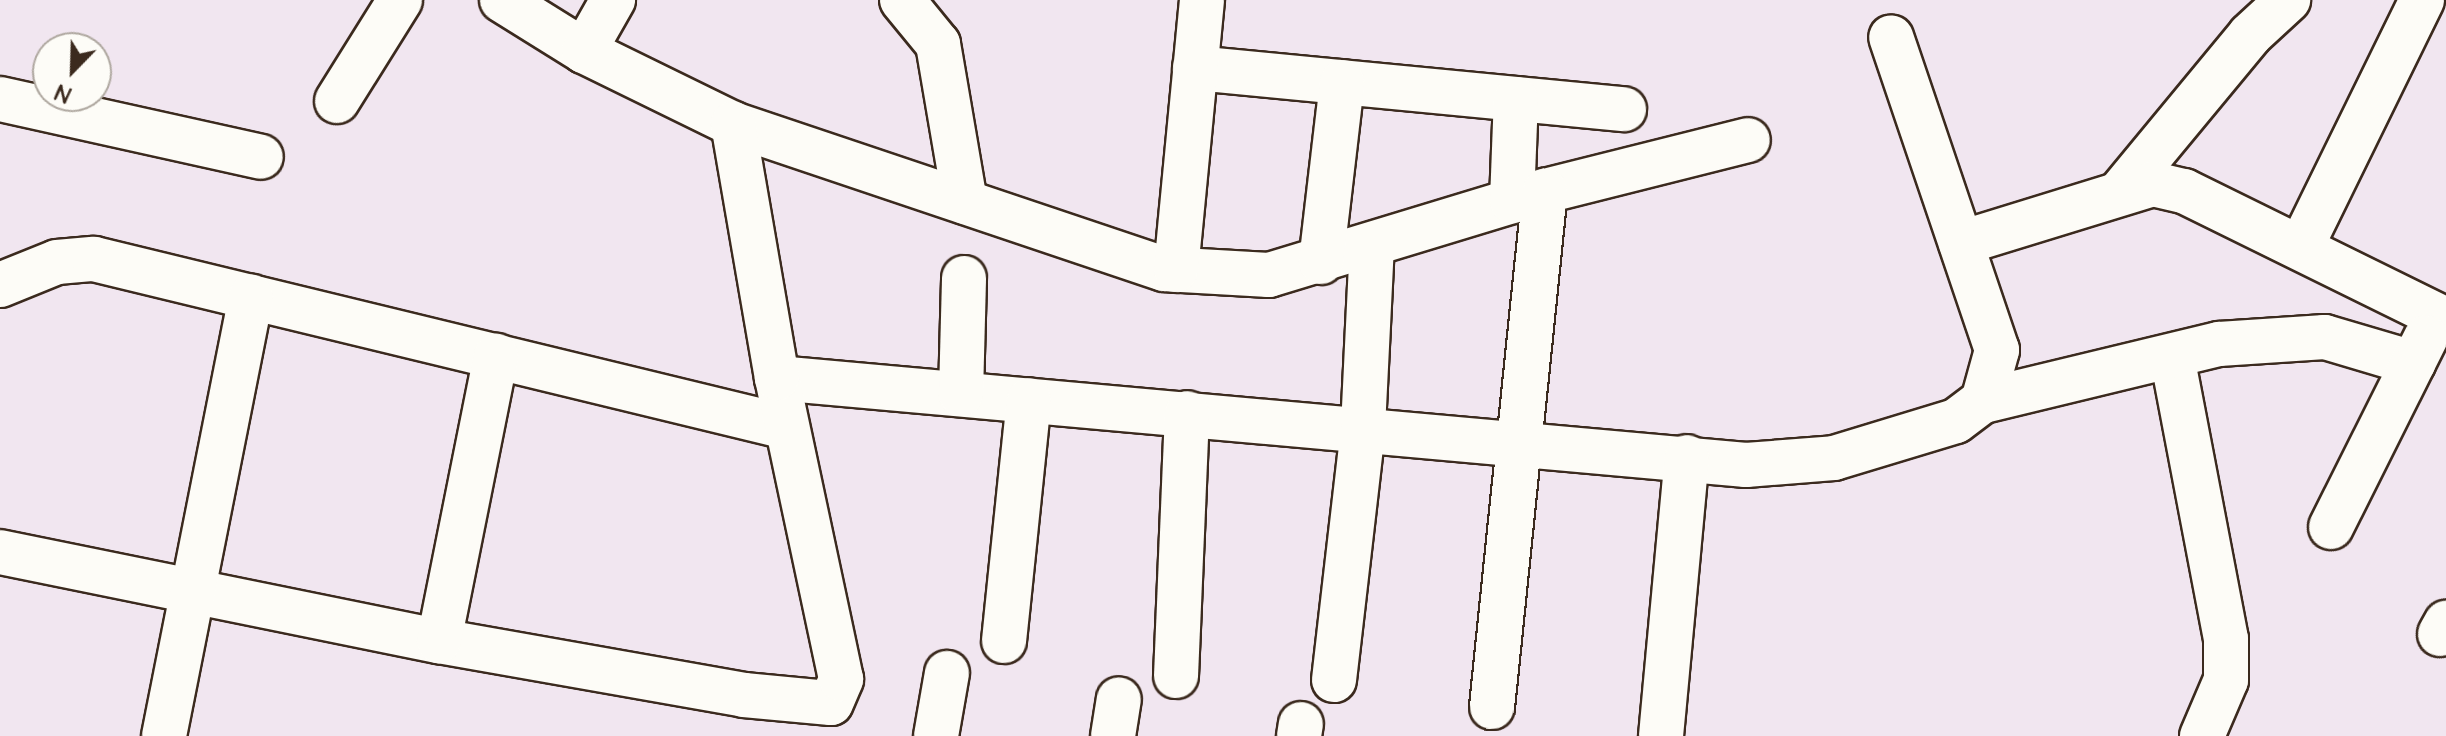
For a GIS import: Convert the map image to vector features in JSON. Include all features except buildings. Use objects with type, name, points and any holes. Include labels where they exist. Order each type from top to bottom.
[{"type":"street","points":[[337,101],[400,0]]},
{"type":"street","points":[[502,0],[584,51],[733,124],[1176,270],[1269,275],[1321,262],[1528,196],[1748,140]]},
{"type":"street","points":[[584,51],[613,0]]},
{"type":"street","points":[[902,0],[938,44],[965,202]]},
{"type":"street","points":[[1176,270],[1202,0]]},
{"type":"street","points":[[2122,190],[2250,35],[2288,0]]},
{"type":"street","points":[[2301,247],[2422,0]]},
{"type":"street","points":[[1891,37],[1997,350],[1983,401]]},
{"type":"street","points":[[1195,68],[1624,109]]},
{"type":"street","points":[[1321,262],[1342,82]]},
{"type":"street","points":[[0,99],[261,157]]},
{"type":"street","points":[[1492,707],[1519,442],[1528,196],[1516,99]]},
{"type":"street","points":[[0,552],[439,641],[744,695],[831,703],[841,679],[777,378],[733,124]]},
{"type":"street","points":[[1961,243],[2122,190],[2153,184],[2184,191],[2443,310],[2331,527]]},
{"type":"street","points":[[1334,680],[1363,428],[1372,245]]},
{"type":"street","points":[[0,285],[57,262],[94,259],[787,427]]},
{"type":"street","points":[[961,394],[964,278]]},
{"type":"street","points":[[164,736],[251,297]]},
{"type":"street","points":[[777,378],[1687,457],[1746,465],[1834,458],[1956,421],[1983,401],[2219,344],[2325,337],[2413,363]]},
{"type":"street","points":[[439,641],[496,356]]},
{"type":"street","points":[[2172,356],[2226,639],[2226,680],[2202,736]]},
{"type":"street","points":[[1004,641],[1029,400]]},
{"type":"street","points":[[1176,676],[1187,413]]},
{"type":"street","points":[[1661,736],[1687,457]]},
{"type":"street","points":[[936,736],[947,673]]}]
